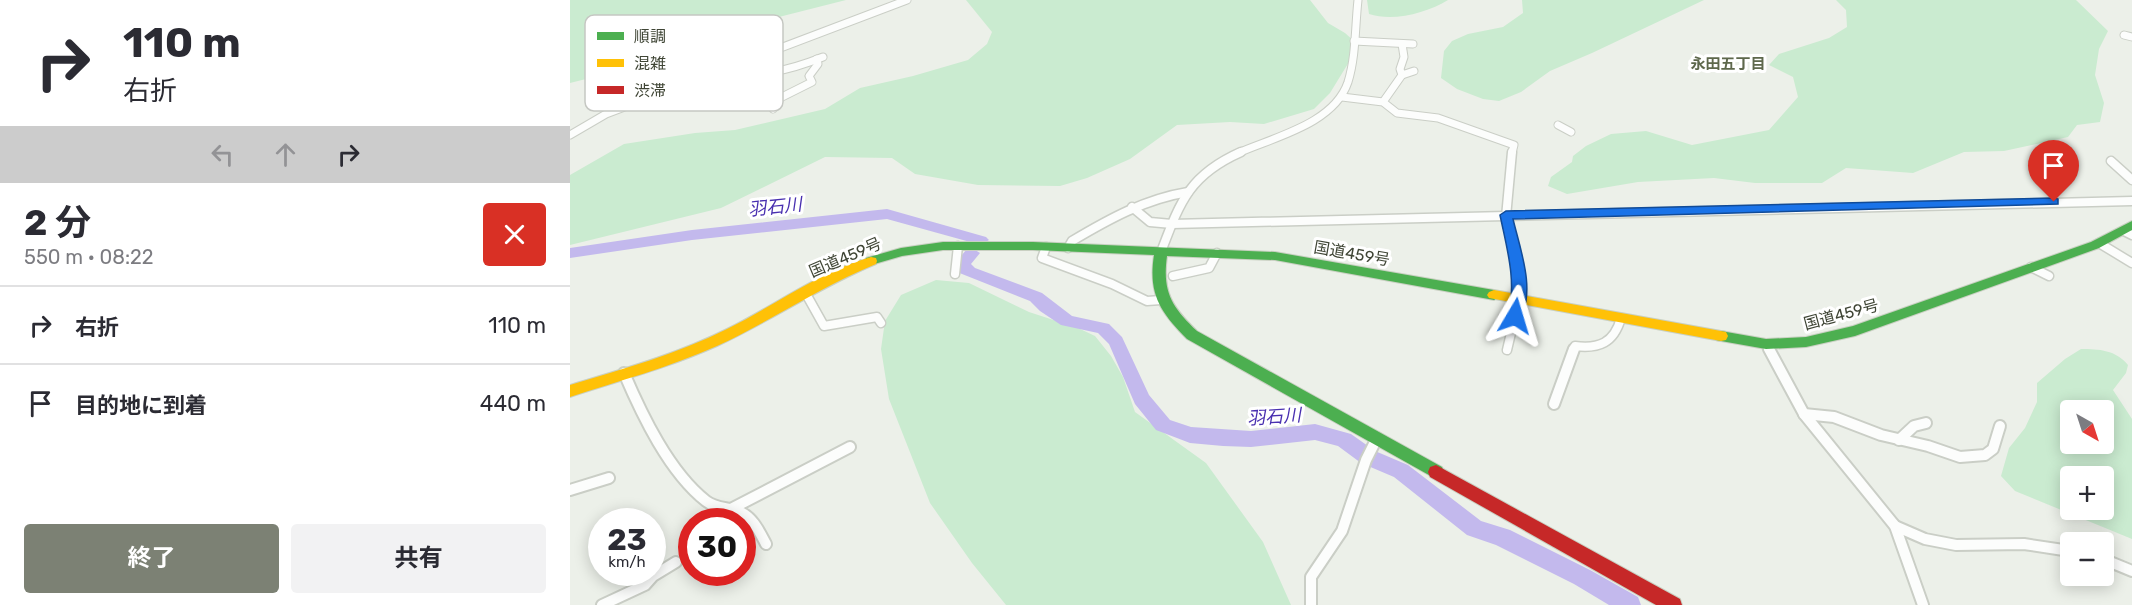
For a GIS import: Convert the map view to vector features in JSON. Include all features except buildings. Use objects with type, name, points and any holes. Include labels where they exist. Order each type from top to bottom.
[{"type":"main road","name":"国道459号","points":[[570,391],[727,335],[806,292],[868,262],[901,252],[958,246],[1275,256],[1766,344],[1806,342],[1855,331],[2099,243],[2129,230]]},
{"type":"main road","points":[[1161,252],[1156,273],[1157,292],[1165,309],[1192,335],[1371,450],[1673,605]]},
{"type":"street","points":[[783,47],[907,0]]},
{"type":"street","points":[[1161,252],[1188,192],[1214,167],[1226,159],[1305,123],[1342,97],[1350,72],[1358,0]]},
{"type":"street","points":[[2124,35],[2132,37]]},
{"type":"street","points":[[1354,41],[1413,44]]},
{"type":"street","points":[[1402,44],[1404,57],[1400,69],[1402,75]]},
{"type":"street","points":[[783,71],[820,58],[810,76],[812,82],[783,96]]},
{"type":"street","points":[[1383,102],[1402,75],[1414,71]]},
{"type":"street","points":[[1342,97],[1383,102],[1396,113],[1438,118],[1514,145],[1510,159],[1506,215],[1518,268],[1520,299],[1507,350]]},
{"type":"street","points":[[570,135],[614,111]]},
{"type":"street","points":[[1557,125],[1571,132]]},
{"type":"street","points":[[2110,160],[2132,180]]},
{"type":"street","points":[[1068,248],[1072,242],[1132,207],[1188,192]]},
{"type":"street","points":[[1132,207],[1150,222],[1172,224],[2132,201]]},
{"type":"street","points":[[2099,243],[2132,263]]},
{"type":"street","points":[[956,274],[958,246]]},
{"type":"street","points":[[1046,247],[1042,258],[1112,284],[1151,302],[1161,300]]},
{"type":"street","points":[[1173,276],[1209,268],[1217,253]]},
{"type":"street","points":[[2031,267],[2049,276]]},
{"type":"street","points":[[806,292],[824,326],[877,317],[881,323]]},
{"type":"street","points":[[1554,404],[1575,346],[1588,348],[1602,346],[1619,329],[1621,318]]},
{"type":"street","points":[[1766,344],[1804,414],[1894,526],[1923,605]]},
{"type":"street","points":[[624,373],[635,401],[687,481],[705,500],[718,508]]},
{"type":"street","points":[[1804,414],[1834,417],[1899,440],[1928,446],[1960,457],[1973,458],[1985,455],[1993,449],[2000,426]]},
{"type":"street","points":[[1899,440],[1914,426],[1926,423]]},
{"type":"street","points":[[733,508],[850,447]]},
{"type":"street","points":[[1311,605],[1308,588],[1311,577],[1317,564],[1341,533],[1371,450]]},
{"type":"street","points":[[570,490],[609,478]]},
{"type":"street","points":[[1894,526],[1925,539],[1956,545],[2024,544],[2060,549]]},
{"type":"street","points":[[756,529],[766,544]]},
{"type":"street","points":[[602,605],[645,585],[653,576],[676,562]]},
{"type":"street","points":[[2114,564],[2132,571]]},
{"type":"green space","points":[[570,0],[846,0],[783,16],[585,15],[585,79],[570,83]]},
{"type":"green space","points":[[966,0],[1310,0],[1328,23],[1354,41],[1349,62],[1330,93],[1314,109],[1264,124],[1230,122],[1177,125],[1130,159],[1087,178],[1060,186],[978,185],[915,174],[892,158],[825,157],[721,208],[570,245],[570,175],[624,144],[695,133],[735,130],[825,109],[860,88],[968,60],[987,44],[992,32]]},
{"type":"green space","points":[[1367,0],[1448,0],[1410,15],[1389,17],[1369,14]]},
{"type":"green space","points":[[1522,0],[1704,0],[1550,71],[1521,92],[1499,101],[1483,99],[1457,89],[1441,78],[1444,51],[1452,41],[1468,34],[1503,27],[1523,13]]},
{"type":"green space","points":[[1836,0],[2076,0],[2108,31],[2099,49],[2095,75],[2104,103],[2100,122],[2077,125],[2068,137],[2004,151],[1964,152],[1913,173],[1846,168],[1822,183],[1755,183],[1714,178],[1638,182],[1567,194],[1548,186],[1551,177],[1572,162],[1573,156],[1586,146],[1611,134],[1646,131],[1692,145],[1769,130],[1798,97],[1793,77],[1769,65],[1779,54],[1829,38],[1847,27],[1846,10]]},
{"type":"green space","points":[[936,280],[969,283],[1029,312],[1095,336],[1111,356],[1123,377],[1135,412],[1206,463],[1263,542],[1291,605],[1006,605],[972,563],[930,503],[889,399],[881,349],[885,321],[901,295]]},
{"type":"green space","points":[[2081,349],[2113,353],[2128,365],[2126,373],[2113,390],[2132,419],[2132,539],[2086,520],[2114,520],[2114,466],[2060,466],[2060,509],[2015,491],[2001,476],[2009,448],[2025,428],[2037,402],[2037,383],[2065,359]]},
{"type":"waterway","name":"羽石川","points":[[570,253],[692,235],[887,214],[981,240]]},
{"type":"waterway","name":"羽石川","points":[[972,253],[963,263],[963,268],[969,272],[1036,297],[1067,321],[1103,328],[1116,341],[1142,399],[1163,425],[1190,435],[1223,438],[1251,439],[1315,432],[1344,440],[1368,457],[1401,471],[1474,528],[1502,537],[1582,577],[1630,605]]},
{"type":"traffic: fast","points":[[1721,336],[1766,344],[1806,342],[1855,331],[2095,245],[2132,225]]},
{"type":"traffic: fast","points":[[871,261],[901,252],[943,246],[1033,246],[1275,256],[1494,295]]},
{"type":"traffic: fast","points":[[1161,252],[1158,278],[1163,298],[1174,316],[1192,335],[1436,472]]},
{"type":"traffic: slow","points":[[570,391],[651,366],[710,343],[834,277],[871,261]]},
{"type":"traffic: slow","points":[[1494,295],[1721,336]]},
{"type":"traffic: jam","points":[[1436,472],[1673,605]]},
{"type":"district","name":"永田五丁目","points":[[1728,64]]},
{"type":"route","points":[[1515,316],[1520,299],[1518,268],[1506,215],[1794,210],[2054,202]]}]
